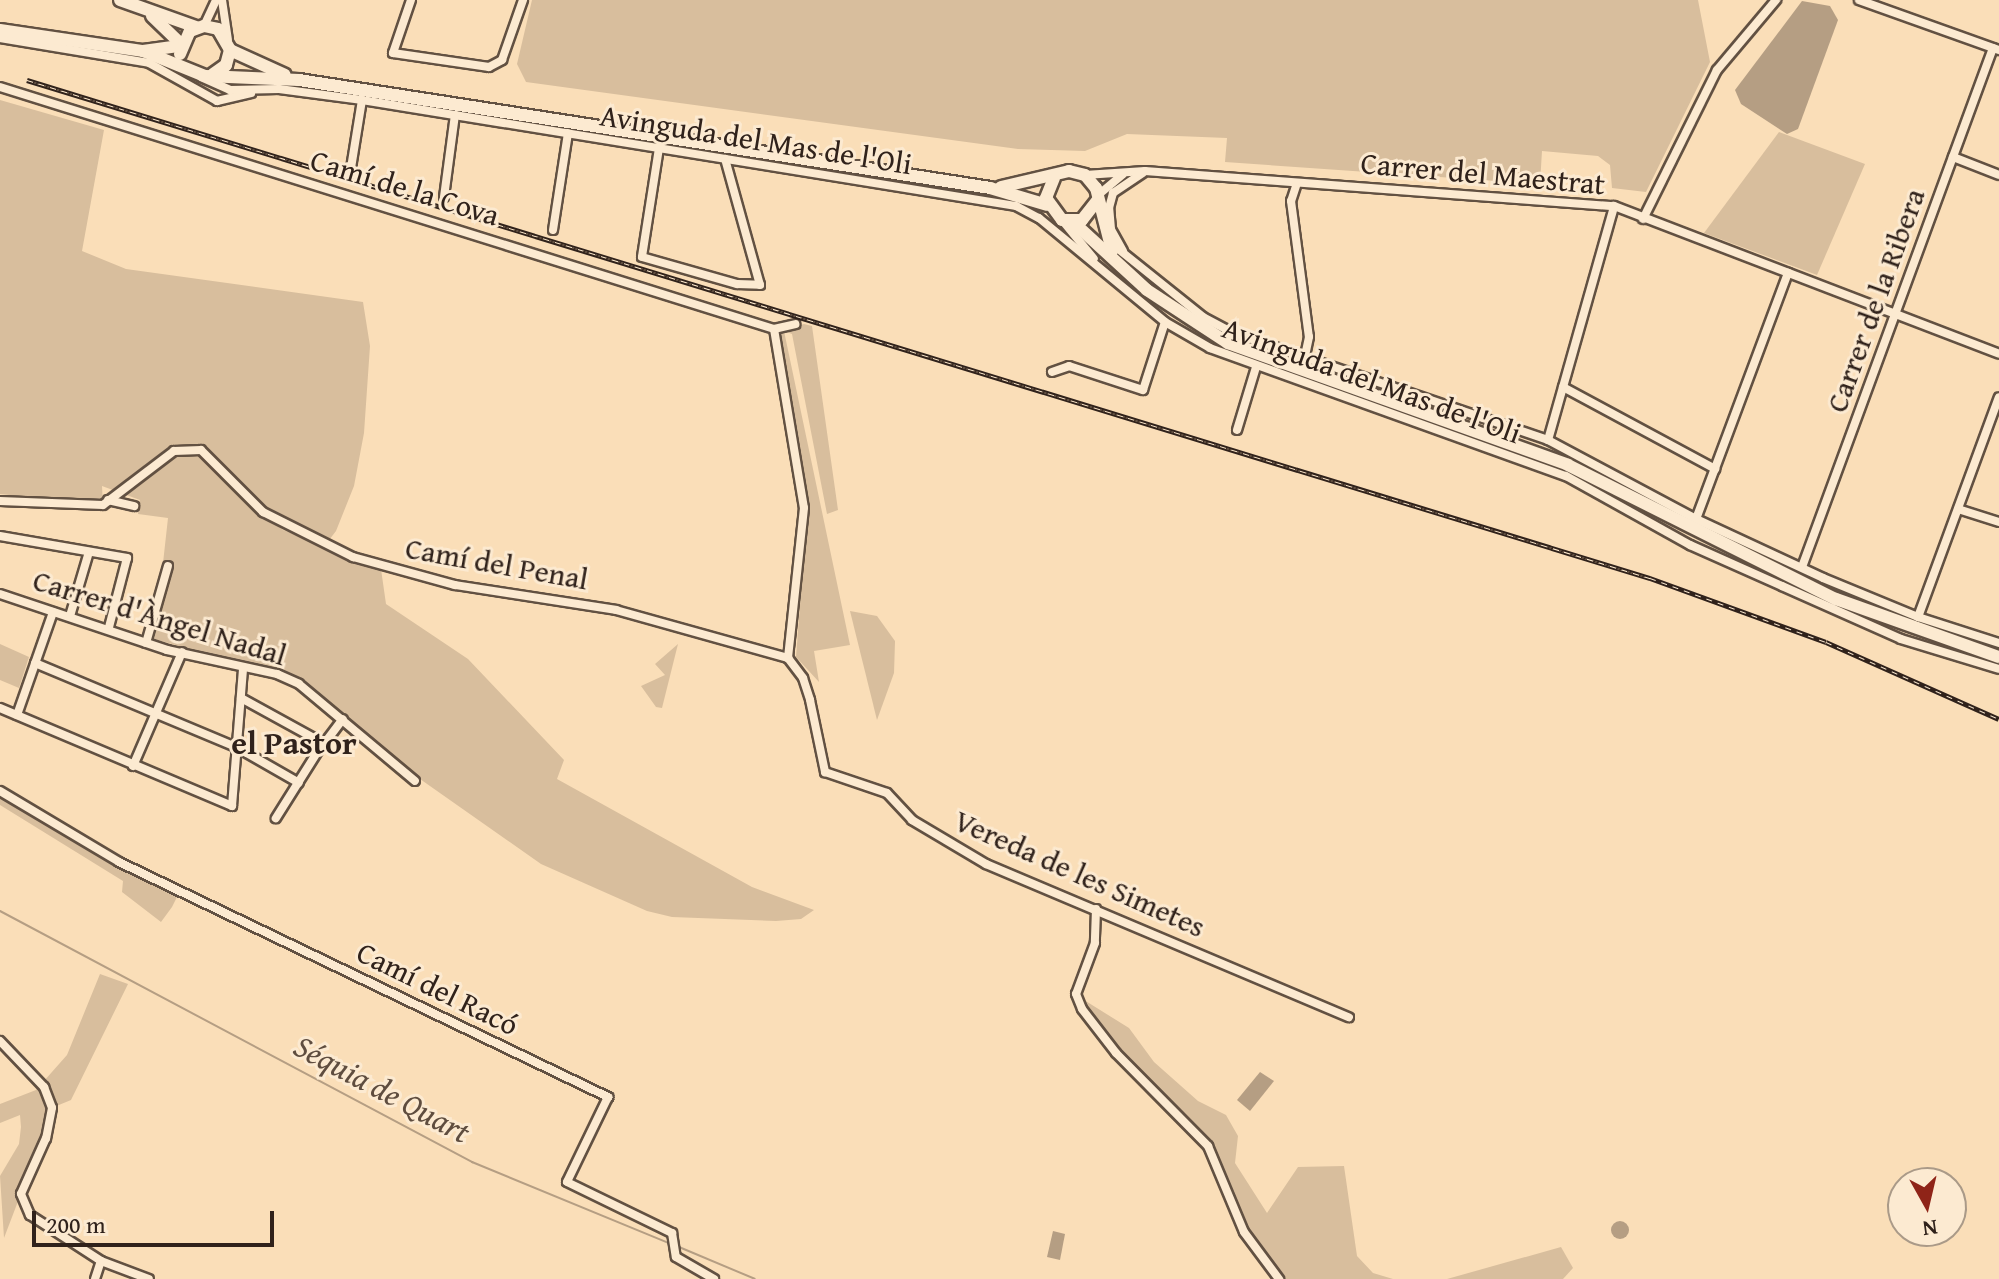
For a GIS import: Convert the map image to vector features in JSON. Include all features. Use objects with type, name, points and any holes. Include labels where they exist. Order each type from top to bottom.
[{"type":"main road","points":[[126,2],[218,29],[245,61],[299,80]]},
{"type":"main road","points":[[126,2],[163,23],[181,45],[185,66]]},
{"type":"main road","points":[[143,51],[181,45],[200,26]]},
{"type":"main road","points":[[0,30],[143,51],[185,66],[197,74],[299,80],[1023,195],[1047,205],[1178,314],[1228,343],[1556,460],[1836,599],[1999,657]]},
{"type":"main road","points":[[213,74],[226,65],[229,45]]},
{"type":"main road","points":[[990,188],[1054,178],[1069,171],[1085,175],[1097,199],[1105,235],[1117,261]]},
{"type":"main road","points":[[1047,205],[1047,191],[1054,178]]},
{"type":"main road","points":[[1068,221],[1089,215],[1097,199]]},
{"type":"street","points":[[200,26],[219,0]]},
{"type":"street","points":[[219,0],[229,45]]},
{"type":"street","points":[[411,0],[393,53],[489,67],[502,60],[523,0]]},
{"type":"street","points":[[1643,219],[1717,70],[1776,0]]},
{"type":"street","points":[[1859,0],[1996,49]]},
{"type":"street","name":"Avinguda del Mas de l'Oli","points":[[0,38],[149,63],[217,101],[259,90]]},
{"type":"street","name":"Carrer de la Ribera","points":[[1802,567],[1996,49]]},
{"type":"street","name":"Avinguda del Mas de l'Oli","points":[[197,74],[222,88],[362,100],[1016,206],[1100,267],[1165,322],[1256,367],[1375,405],[1566,476],[1690,545],[1901,639],[1999,669]]},
{"type":"street","name":"Camí de la Cova","points":[[0,87],[774,329]]},
{"type":"street","points":[[351,168],[362,100]]},
{"type":"street","points":[[444,197],[455,115]]},
{"type":"street","points":[[553,230],[568,133]]},
{"type":"street","points":[[659,148],[642,257],[737,284],[760,285],[725,159]]},
{"type":"street","points":[[1953,157],[1999,175]]},
{"type":"street","points":[[1097,199],[1109,182],[1129,171]]},
{"type":"street","points":[[1137,266],[1111,229],[1109,208],[1113,193],[1145,171]]},
{"type":"street","name":"Carrer del Maestrat","points":[[1085,175],[1145,171],[1614,206],[1999,354]]},
{"type":"street","points":[[1297,183],[1291,201],[1309,337],[1305,356]]},
{"type":"street","points":[[964,197],[1023,195]]},
{"type":"street","points":[[1548,440],[1614,206]]},
{"type":"street","points":[[1068,221],[1100,267]]},
{"type":"street","name":"Avinguda del Mas de l'Oli","points":[[1105,235],[1137,266],[1203,317],[1305,356],[1548,440],[1696,519],[1802,567],[1918,617],[1999,643]]},
{"type":"street","points":[[1696,519],[1788,273]]},
{"type":"street","points":[[1052,372],[1069,366],[1143,390],[1165,322]]},
{"type":"street","points":[[788,658],[804,508],[774,329],[795,324]]},
{"type":"street","points":[[1237,430],[1256,367]]},
{"type":"street","points":[[1563,387],[1715,469]]},
{"type":"street","points":[[1918,617],[1999,397]]},
{"type":"street","name":"Camí del Penal","points":[[106,502],[174,451],[201,450],[263,512],[353,557],[455,585],[590,604],[788,658]]},
{"type":"street","points":[[0,501],[106,502],[134,506]]},
{"type":"street","points":[[1958,509],[1999,522]]},
{"type":"street","points":[[0,536],[127,558],[109,627]]},
{"type":"street","points":[[70,616],[89,552]]},
{"type":"street","points":[[146,643],[168,566]]},
{"type":"street","name":"Carrer d'Àngel Nadal","points":[[0,594],[109,627],[146,643],[299,684],[415,781]]},
{"type":"street","points":[[17,715],[53,612]]},
{"type":"street","points":[[133,766],[182,652]]},
{"type":"street","name":"Vereda de les Simetes","points":[[788,658],[810,700],[825,772],[887,793],[912,820],[986,864],[1349,1017]]},
{"type":"street","points":[[35,663],[238,748],[299,783]]},
{"type":"street","points":[[0,708],[232,806],[243,669]]},
{"type":"street","points":[[241,698],[325,742]]},
{"type":"street","points":[[276,818],[343,719]]},
{"type":"street","name":"Camí del Racó","points":[[0,791],[119,862],[608,1097],[567,1182],[672,1233],[676,1257],[714,1279]]},
{"type":"street","points":[[1096,909],[1095,943],[1076,994],[1082,1009],[1116,1053],[1208,1146],[1244,1232],[1279,1279]]},
{"type":"street","points":[[0,1041],[44,1087],[52,1108],[46,1138],[23,1188],[24,1203],[44,1228],[101,1261],[149,1279]]},
{"type":"street","points":[[95,1279],[101,1261]]},
{"type":"shaded area","points":[[532,0],[1698,0],[1710,62],[1646,192],[1612,188],[1610,165],[1598,156],[1542,151],[1540,184],[1225,162],[1227,138],[1127,134],[1085,151],[1018,149],[526,82],[517,64]]},
{"type":"shaded area","points":[[1802,1],[1830,6],[1838,20],[1798,129],[1787,134],[1741,104],[1735,90]]},
{"type":"shaded area","points":[[0,100],[104,130],[82,251],[126,269],[363,302],[370,346],[364,433],[354,486],[336,531],[326,544],[258,511],[283,530],[381,569],[386,604],[468,659],[564,760],[557,779],[752,887],[814,910],[801,919],[776,921],[672,917],[647,911],[541,864],[420,779],[302,680],[154,639],[171,564],[163,563],[168,518],[138,514],[140,500],[102,486],[103,505],[0,494]]},
{"type":"shaded area","points":[[1779,132],[1865,164],[1817,275],[1704,233]]},
{"type":"shaded area","points":[[804,324],[812,326],[838,510],[827,514],[792,334],[784,331],[850,645],[814,651],[819,682],[796,657],[807,513],[778,331]]},
{"type":"shaded area","points":[[850,611],[877,616],[895,641],[894,673],[877,720]]},
{"type":"shaded area","points":[[0,644],[29,657],[19,688],[0,680]]},
{"type":"shaded area","points":[[678,644],[662,708],[656,707],[641,686],[665,675],[655,664]]},
{"type":"shaded area","points":[[0,791],[180,891],[161,922],[122,892],[123,881],[0,805]]},
{"type":"shaded area","points":[[100,974],[128,984],[71,1100],[54,1107],[4,1238],[0,1176],[19,1144],[21,1127],[20,1115],[0,1123],[0,1104],[36,1090],[67,1055]]},
{"type":"shaded area","points":[[1084,1000],[1129,1028],[1154,1062],[1198,1101],[1226,1115],[1238,1136],[1235,1163],[1267,1213],[1298,1167],[1344,1166],[1357,1256],[1373,1273],[1393,1279],[1280,1279],[1257,1255],[1217,1161],[1082,1009]]},
{"type":"shaded area","points":[[1260,1072],[1274,1081],[1250,1111],[1237,1100]]},
{"type":"shaded area","points":[[1620,1221],[1629,1230],[1620,1239],[1611,1230]]},
{"type":"shaded area","points":[[1053,1231],[1065,1234],[1060,1260],[1047,1257]]},
{"type":"shaded area","points":[[1561,1247],[1573,1268],[1563,1279],[1447,1279]]},
{"type":"waterway","name":"Séquia de Quart","points":[[0,911],[472,1162],[669,1243]]},
{"type":"waterway","name":"Séquia de Quart","points":[[679,1247],[755,1279]]},
{"type":"railway","points":[[27,80],[1650,578],[1826,642],[1999,719]]},
{"type":"district","name":"el Pastor","points":[[294,743]]}]
